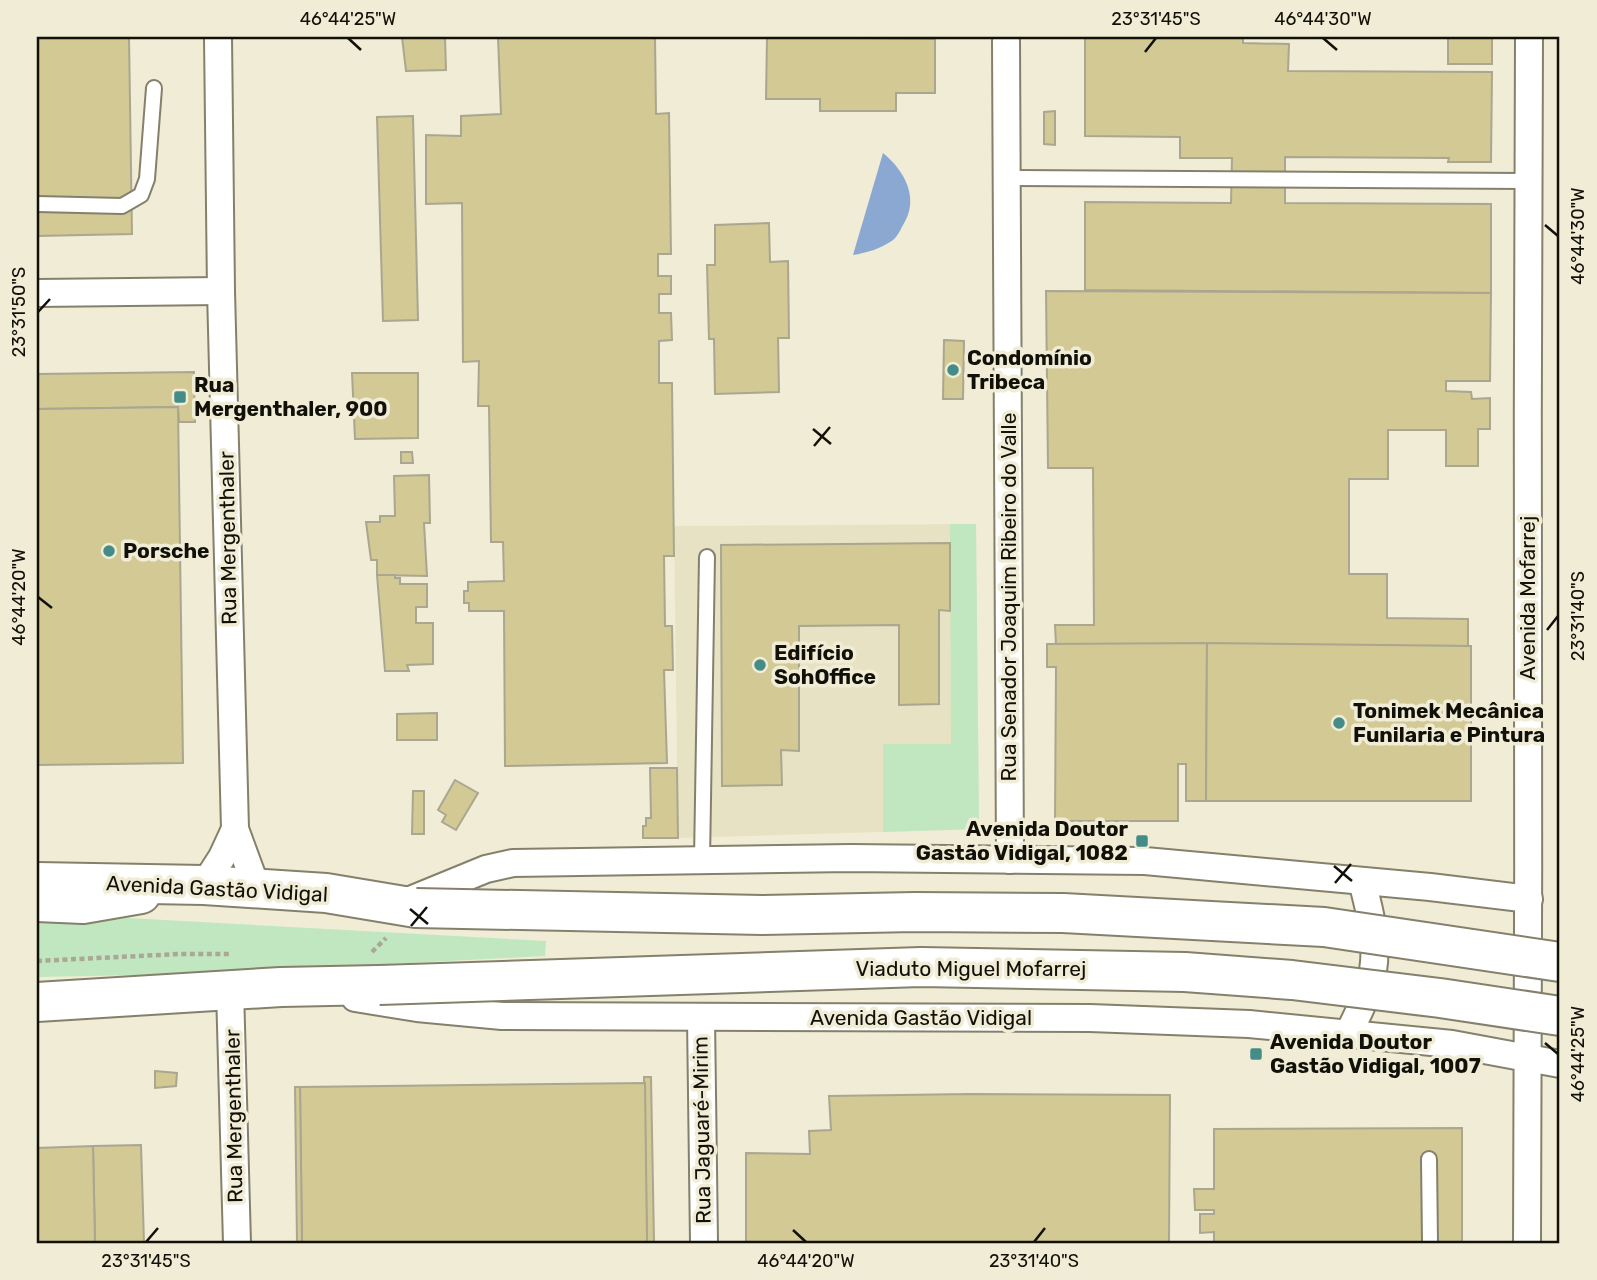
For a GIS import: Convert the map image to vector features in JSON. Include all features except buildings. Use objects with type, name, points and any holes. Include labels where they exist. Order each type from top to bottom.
[{"type":"main road","name":"Avenida Gastão Vidigal","points":[[37,882],[257,888],[326,893],[406,907]]},
{"type":"main road","points":[[37,902],[83,904],[197,885]]},
{"type":"main road","points":[[406,907],[762,915],[1063,913],[1324,927],[1560,962]]},
{"type":"main road","name":"Viaduto Miguel Mofarrej","points":[[379,985],[921,967],[1172,971],[1292,980],[1560,1016]]},
{"type":"main road","name":"Avenida Gastão Vidigal","points":[[37,1002],[228,972],[281,987],[379,985]]},
{"type":"street","name":"Rua Mergenthaler","points":[[218,37],[235,829],[257,888]]},
{"type":"street","name":"Avenida Mofarrej","points":[[1527,1243],[1529,37]]},
{"type":"street","name":"Rua Senador Joaquim Ribeiro do Valle","points":[[1006,41],[1010,860]]},
{"type":"street","points":[[37,293],[222,290]]},
{"type":"street","name":"Rua Mergenthaler","points":[[197,885],[222,857],[235,829]]},
{"type":"street","points":[[406,907],[486,869],[513,863],[702,860],[1144,861],[1529,900]]},
{"type":"street","points":[[1349,1032],[1370,986],[1375,953],[1373,922],[1362,881]]},
{"type":"street","name":"Rua Mergenthaler","points":[[228,972],[237,1243]]},
{"type":"street","name":"Avenida Gastão Vidigal","points":[[281,987],[417,1008],[502,1016],[1090,1018],[1249,1024],[1452,1044],[1560,1064]]},
{"type":"street","name":"Rua Jaguaré-Mirim","points":[[701,1018],[704,1243]]},
{"type":"lane","points":[[37,204],[122,206],[141,195],[147,179],[154,88]]},
{"type":"lane","points":[[1007,178],[1528,181]]},
{"type":"lane","points":[[702,860],[708,558]]},
{"type":"lane","points":[[1429,1159],[1430,1243]]},
{"type":"path","points":[[37,961],[228,972]]},
{"type":"shaded area","points":[[976,524],[979,829],[678,838],[674,526]]},
{"type":"green space","points":[[950,524],[976,524],[979,829],[883,832],[883,744],[951,744]]},
{"type":"green space","points":[[37,913],[546,941],[545,956],[193,974],[37,977]]},
{"type":"water","points":[[883,153],[898,168],[908,186],[908,215],[892,241],[853,255]]},
{"type":"place","name":"Condomínio Tribeca","points":[[953,370]]},
{"type":"place","name":"Rua Mergenthaler, 900","points":[[180,397]]},
{"type":"place","name":"Porsche","points":[[109,551]]},
{"type":"place","name":"Edifício SohOffice","points":[[760,665]]},
{"type":"place","name":"Tonimek Mecânica Funilaria e Pintura","points":[[1339,723]]},
{"type":"place","name":"Avenida Doutor Gastão Vidigal, 1082","points":[[1142,841]]},
{"type":"place","name":"Avenida Doutor Gastão Vidigal, 1007","points":[[1256,1054]]}]
